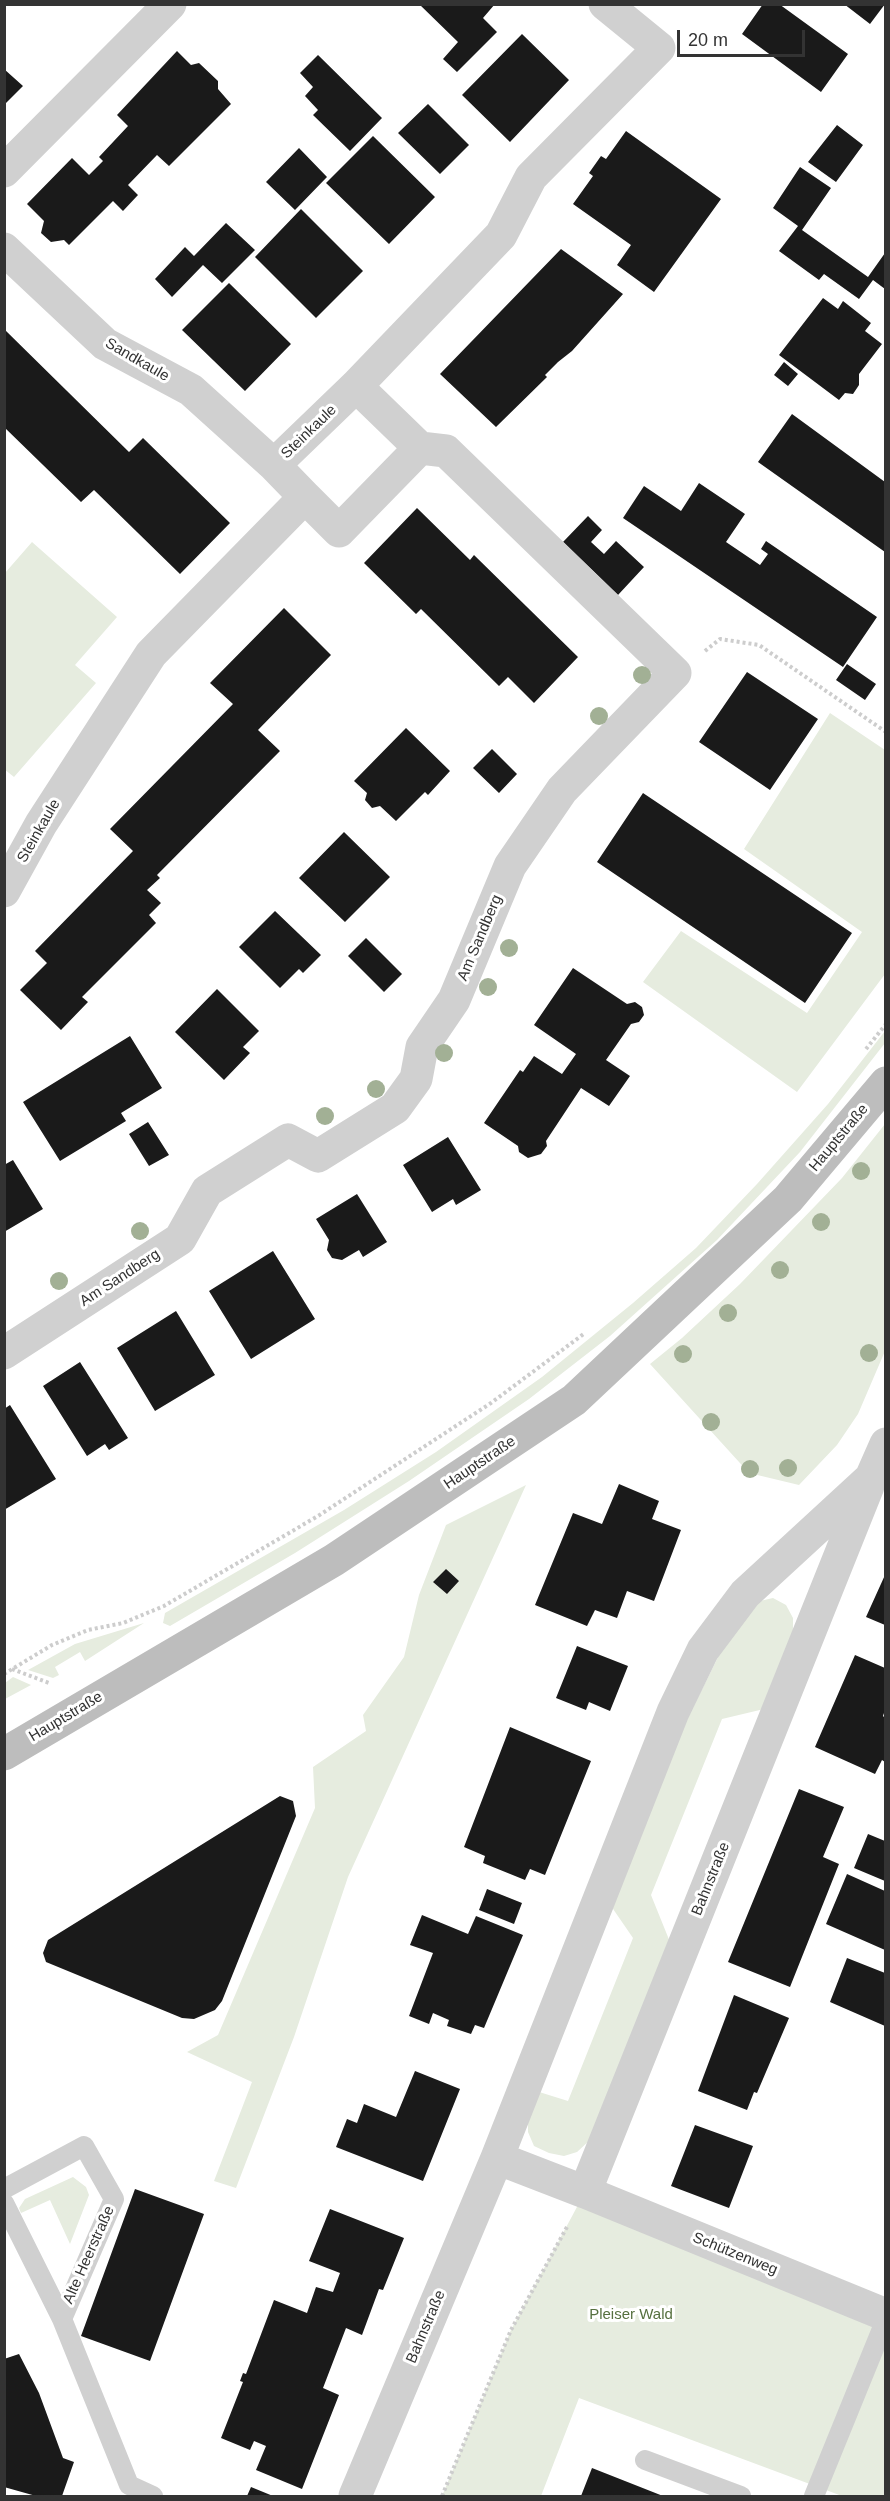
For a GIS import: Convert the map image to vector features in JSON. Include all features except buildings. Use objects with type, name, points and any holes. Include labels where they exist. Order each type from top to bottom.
[{"type":"main road","name":"Hauptstraße","points":[[4,1754],[334,1560],[574,1400],[788,1199],[885,1083]]},
{"type":"main road","points":[[4,1747],[54,1724]]},
{"type":"street","points":[[4,171],[170,4]]},
{"type":"street","name":"Steinkaule","points":[[4,891],[41,824],[151,654],[305,497],[274,465],[356,386],[501,235],[531,177],[658,48],[605,4]]},
{"type":"street","name":"Sandkaule","points":[[4,249],[105,344],[191,390],[274,465]]},
{"type":"street","points":[[356,386],[420,448],[446,452],[675,673]]},
{"type":"street","points":[[305,497],[339,531],[420,448]]},
{"type":"street","name":"Am Sandberg","points":[[4,1353],[180,1239],[207,1191],[288,1140],[318,1156],[395,1108],[416,1080],[422,1047],[454,1000],[510,866],[562,790],[675,673]]},
{"type":"street","name":"Bahnstraße","points":[[585,2192],[885,1444]]},
{"type":"street","name":"Bahnstraße","points":[[354,2496],[497,2158],[673,1712],[703,1650],[745,1594],[871,1479]]},
{"type":"street","points":[[497,2158],[585,2192]]},
{"type":"street","name":"Schützenweg","points":[[585,2192],[885,2317]]},
{"type":"lane","name":"Alte Heerstraße","points":[[4,2189],[84,2146],[114,2199],[62,2319]]},
{"type":"lane","name":"Alte Heerstraße","points":[[4,2202],[62,2319],[129,2486],[153,2496]]},
{"type":"lane","points":[[814,2496],[885,2317]]},
{"type":"lane","points":[[645,2460],[741,2496]]},
{"type":"path","points":[[675,673],[720,639],[759,645],[885,732]]},
{"type":"path","points":[[864,1052],[885,1023]]},
{"type":"path","points":[[4,1674],[61,1641],[88,1630],[123,1623],[164,1606],[318,1516],[491,1403],[593,1327]]},
{"type":"path","points":[[12,1669],[49,1683],[58,1684]]},
{"type":"path","points":[[442,2496],[511,2330],[585,2192]]},
{"type":"green space","points":[[32,542],[117,617],[75,665],[96,683],[14,777],[4,769],[5,573]]},
{"type":"green space","points":[[830,713],[885,750],[885,974],[797,1092],[643,982],[681,931],[807,1013],[862,932],[744,849]]},
{"type":"green space","points":[[885,1031],[885,1043],[800,1152],[717,1240],[610,1336],[529,1399],[409,1481],[295,1553],[170,1626],[163,1623],[165,1613],[344,1510],[436,1452],[542,1377],[633,1303],[696,1248],[757,1184],[828,1104]]},
{"type":"green space","points":[[885,1124],[885,1351],[858,1414],[837,1445],[799,1485],[749,1473],[650,1364],[682,1338],[740,1284],[842,1178]]},
{"type":"green space","points":[[526,1485],[348,1877],[294,2037],[236,2188],[214,2181],[252,2082],[187,2052],[218,2035],[315,1808],[313,1767],[366,1731],[363,1715],[404,1657],[419,1595],[446,1525]]},
{"type":"green space","points":[[773,1598],[786,1605],[793,1618],[793,1638],[764,1709],[722,1719],[651,1895],[670,1942],[590,2140],[577,2152],[564,2156],[549,2153],[534,2146],[528,2132],[528,2113],[536,2091],[568,2101],[633,1938],[611,1906],[677,1740],[721,1651],[760,1601]]},
{"type":"green space","points":[[144,1623],[85,1661],[80,1652],[55,1667],[59,1675],[53,1678],[28,1670],[75,1644]]},
{"type":"green space","points":[[13,1677],[31,1685],[5,1699],[5,1683]]},
{"type":"green space","points":[[73,2177],[86,2187],[89,2195],[70,2244],[50,2200],[21,2213],[19,2208],[25,2199]]},
{"type":"green space","name":"Pleiser Wald","points":[[585,2192],[885,2315],[885,2496],[842,2496],[579,2398],[541,2496],[442,2496],[511,2330]]}]
